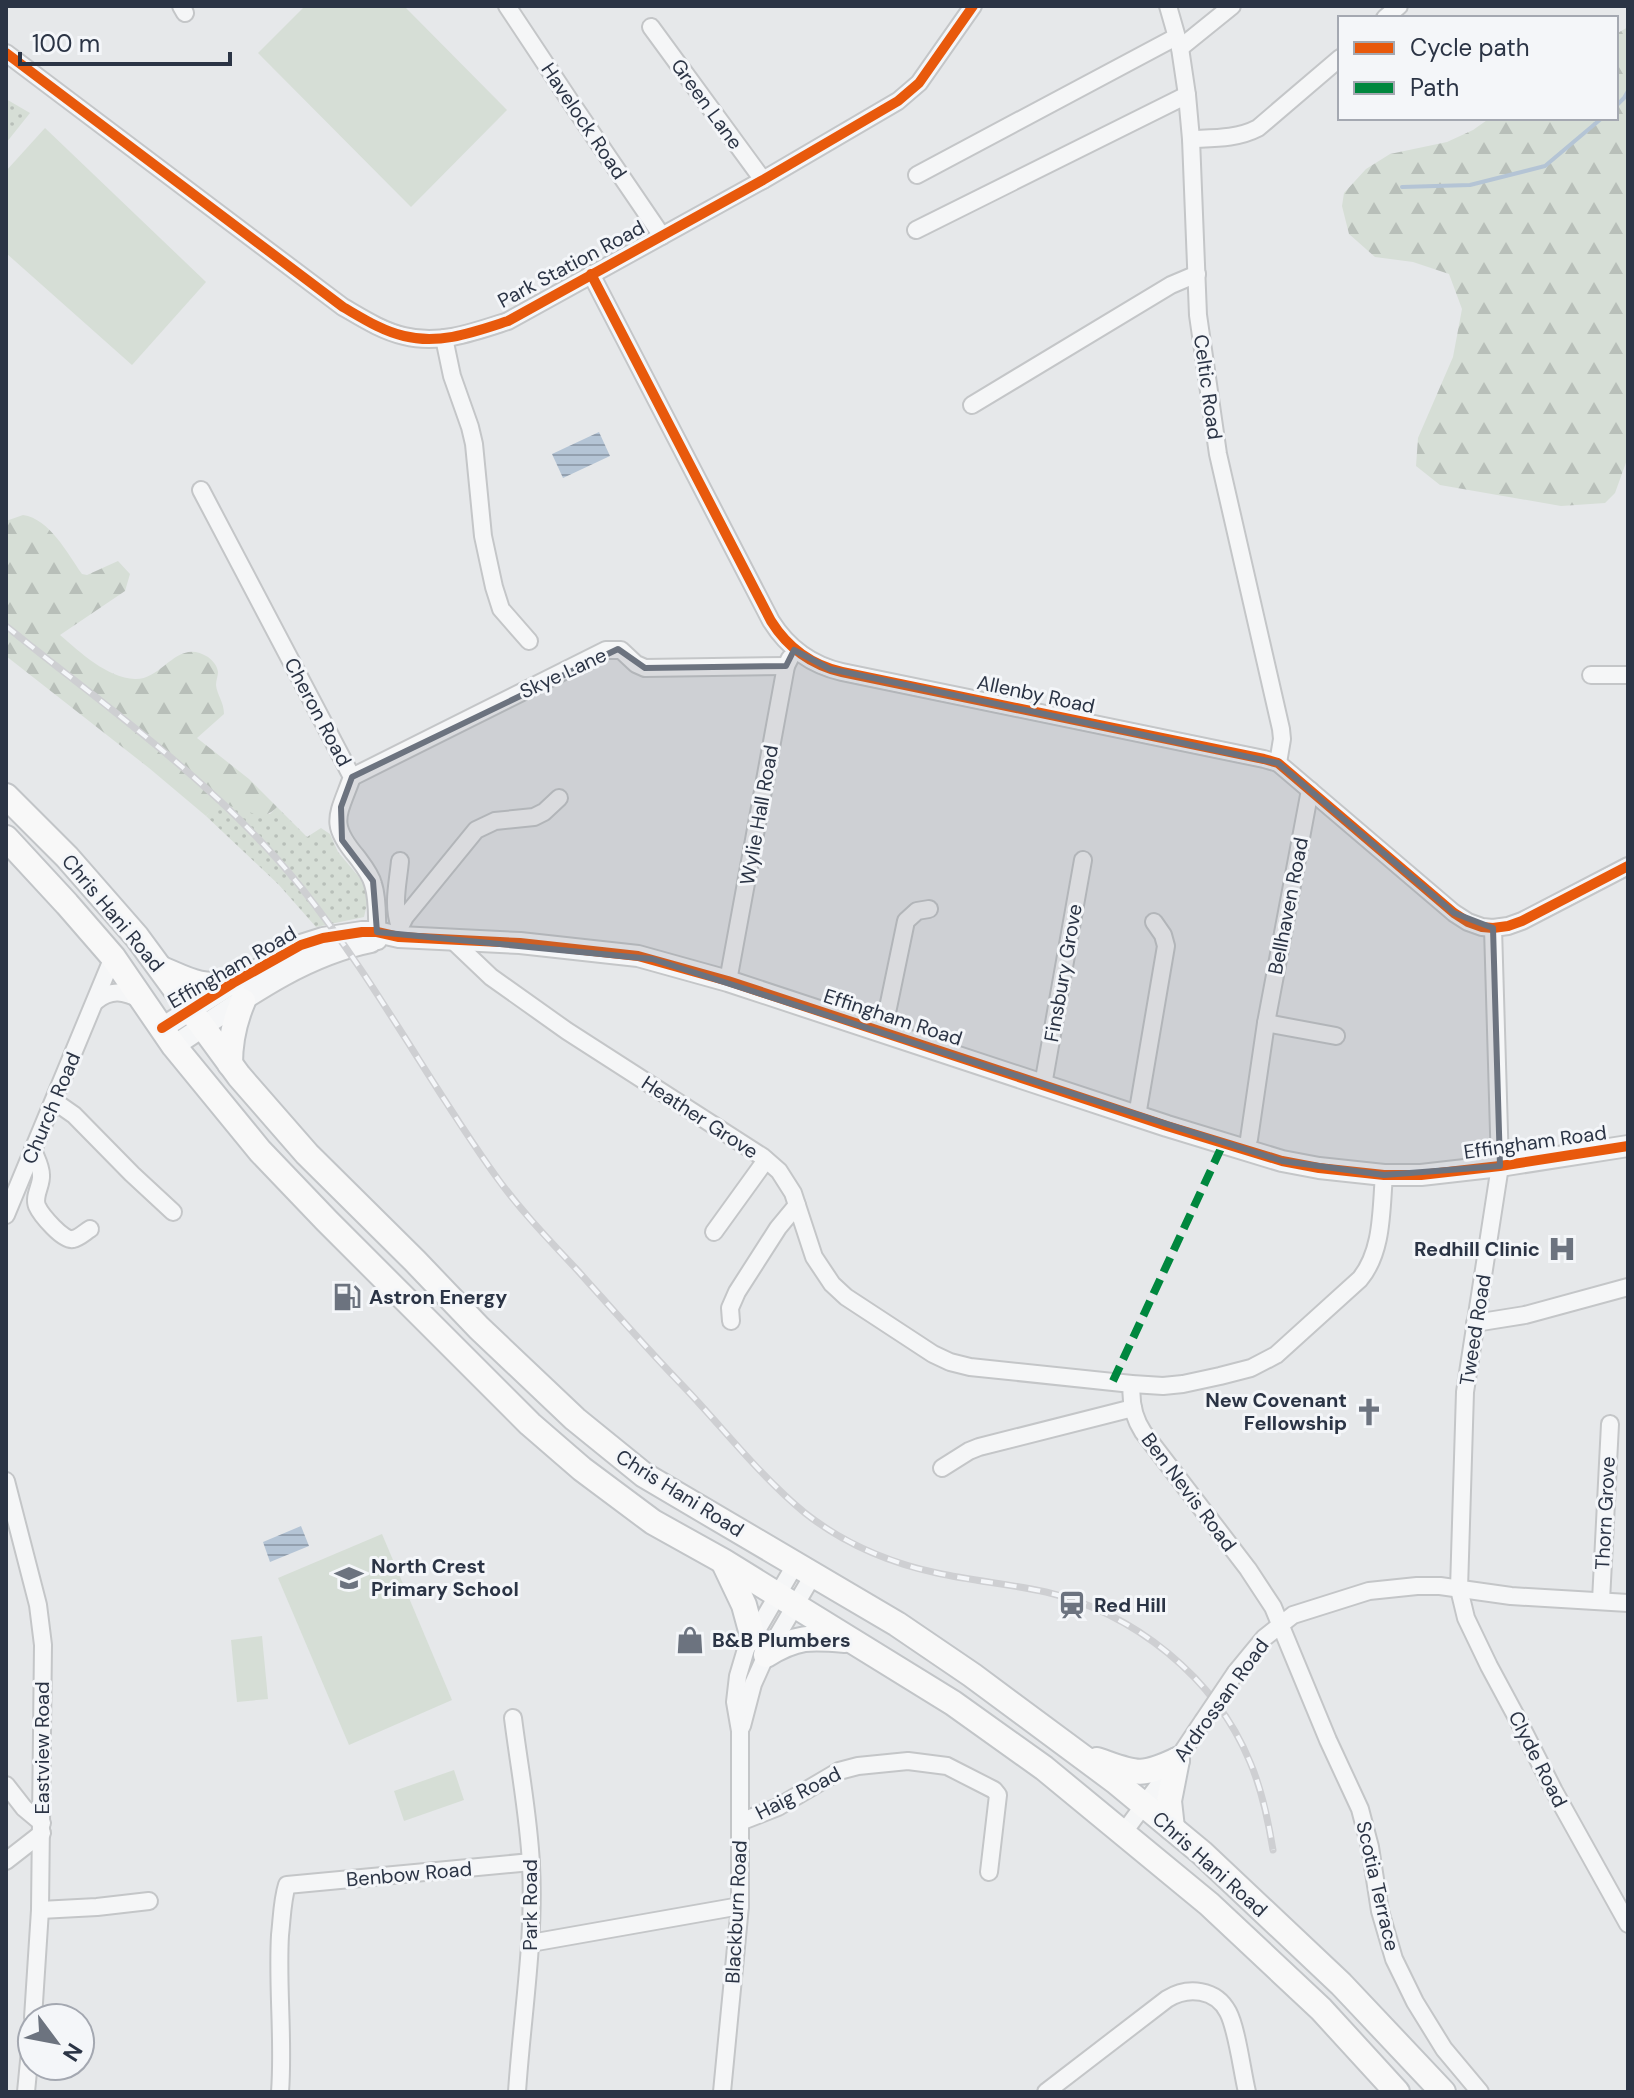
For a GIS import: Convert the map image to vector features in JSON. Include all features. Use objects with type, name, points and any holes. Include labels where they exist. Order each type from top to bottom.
[{"type":"main road","name":"Chris Hani Road","points":[[6,796],[67,857],[137,937],[230,1064],[307,1154],[479,1328],[575,1419],[644,1475],[910,1633],[1080,1754],[1202,1853],[1341,1984],[1443,2092]]},
{"type":"main road","name":"Chris Hani Road","points":[[6,838],[113,957],[168,1037],[260,1151],[530,1424],[582,1469],[653,1522],[723,1561],[953,1703],[1044,1768],[1209,1904],[1321,2009],[1397,2092]]},
{"type":"main road","points":[[160,968],[197,984],[238,992],[230,1064]]},
{"type":"main road","points":[[723,1561],[759,1647],[809,1638],[851,1640]]},
{"type":"main road","points":[[1080,1754],[1142,1773],[1177,1760]]},
{"type":"main road","points":[[1172,1828],[1169,1801],[1177,1760]]},
{"type":"street","name":"Havelock Road","points":[[507,6],[662,236]]},
{"type":"street","name":"Park Station Road","points":[[6,53],[343,307],[379,327],[405,336],[434,339],[471,333],[508,321],[763,180],[898,101],[930,68],[973,6]]},
{"type":"street","name":"Celtic Road","points":[[1168,6],[1187,95],[1198,315],[1218,454],[1281,729],[1278,763]]},
{"type":"street","points":[[917,175],[1178,43],[1232,6]]},
{"type":"street","name":"Green Lane","points":[[651,27],[763,180]]},
{"type":"street","points":[[1191,139],[1236,136],[1258,128],[1338,60]]},
{"type":"street","points":[[916,230],[1187,95]]},
{"type":"street","name":"Allenby Road","points":[[591,274],[771,621],[794,650],[817,664],[842,672],[1278,763],[1454,913],[1468,922],[1493,928]]},
{"type":"street","points":[[972,405],[1171,285],[1197,274]]},
{"type":"street","points":[[444,338],[452,376],[474,444],[483,536],[494,587],[501,609],[529,641]]},
{"type":"street","name":"Cheron Road","points":[[201,490],[352,777],[338,815],[338,827],[342,840],[373,881],[378,936]]},
{"type":"street","name":"Skye Lane","points":[[352,777],[606,650],[621,650],[645,668],[786,666]]},
{"type":"street","name":"Wylie Hall Road","points":[[728,981],[786,666],[794,650]]},
{"type":"street","points":[[1591,675],[1628,675]]},
{"type":"street","name":"Bellhaven Road","points":[[1249,1139],[1266,1023],[1310,790]]},
{"type":"street","points":[[400,932],[412,908],[476,830],[495,821],[534,817],[559,798]]},
{"type":"street","name":"Finsbury Grove","points":[[1043,1085],[1083,860]]},
{"type":"street","points":[[400,861],[395,900],[400,932]]},
{"type":"street","points":[[1493,928],[1522,921],[1628,866]]},
{"type":"street","points":[[883,1032],[906,921],[914,913],[929,909]]},
{"type":"street","points":[[1137,1116],[1166,946],[1154,922]]},
{"type":"street","name":"Tweed Road","points":[[1459,1589],[1465,1392],[1500,1166],[1493,928]]},
{"type":"street","name":"Effingham Road","points":[[168,1037],[238,992],[301,945],[348,933],[378,936],[400,932],[638,956],[728,981],[1137,1116],[1282,1161],[1319,1168],[1384,1175],[1421,1175],[1628,1146]]},
{"type":"street","name":"Heather Grove","points":[[450,938],[491,977],[555,1023],[779,1171],[793,1193],[814,1257],[832,1284],[846,1297],[933,1354],[970,1367],[1132,1384]]},
{"type":"street","name":"Church Road","points":[[6,1215],[113,957]]},
{"type":"street","points":[[96,1001],[116,991],[144,1001]]},
{"type":"street","points":[[1266,1023],[1336,1036]]},
{"type":"street","points":[[54,1101],[74,1115],[173,1212]]},
{"type":"street","points":[[33,1150],[41,1171],[36,1202],[39,1210],[67,1239],[74,1239],[90,1229]]},
{"type":"street","points":[[714,1232],[766,1160]]},
{"type":"street","points":[[1132,1384],[1183,1384],[1251,1368],[1291,1342],[1368,1269],[1377,1244],[1384,1175]]},
{"type":"street","points":[[731,1321],[730,1308],[737,1292],[778,1228],[797,1205]]},
{"type":"street","points":[[1475,1323],[1525,1315],[1628,1287]]},
{"type":"street","name":"Ben Nevis Road","points":[[1132,1384],[1133,1408],[1143,1432],[1248,1569],[1281,1623]]},
{"type":"street","points":[[942,1468],[979,1447],[1133,1408]]},
{"type":"street","name":"Thorn Grove","points":[[1601,1601],[1610,1424]]},
{"type":"street","name":"Eastview Road","points":[[6,1481],[38,1605],[43,1645],[40,1910],[34,2002]]},
{"type":"street","name":"Blackburn Road","points":[[722,2092],[740,1906],[740,1731],[759,1647],[804,1570]]},
{"type":"street","name":"Ardrossan Road","points":[[1124,1832],[1236,1672],[1264,1638],[1281,1623],[1308,1609],[1369,1591],[1417,1586],[1511,1596],[1628,1603]]},
{"type":"street","name":"Clyde Road","points":[[1459,1589],[1466,1618],[1489,1666],[1628,1924]]},
{"type":"street","name":"Scotia Terrace","points":[[1281,1623],[1328,1740],[1360,1809],[1370,1847],[1380,1911],[1394,1959],[1415,2002],[1444,2049],[1480,2092]]},
{"type":"street","name":"Park Road","points":[[513,1718],[531,1862],[531,1943],[517,2092]]},
{"type":"street","name":"Haig Road","points":[[740,1822],[778,1807],[839,1771],[908,1761],[938,1764],[965,1774],[998,1795],[989,1872]]},
{"type":"street","points":[[6,1785],[42,1828],[6,1861]]},
{"type":"street","name":"Benbow Road","points":[[280,2092],[279,1961],[287,1885],[531,1862]]},
{"type":"street","points":[[40,1910],[149,1901]]},
{"type":"street","points":[[531,1943],[740,1906]]},
{"type":"street","points":[[1046,2092],[1167,1999],[1182,1992],[1197,1991],[1213,1996],[1225,2007],[1232,2022],[1247,2092]]},
{"type":"highlighted area","points":[[618,649],[645,668],[786,666],[794,650],[830,669],[1278,763],[1454,913],[1493,928],[1500,1166],[1384,1175],[1282,1161],[652,959],[377,932],[373,881],[342,840],[341,807],[352,777]]},
{"type":"green space","points":[[305,6],[404,6],[507,110],[411,207],[258,53]]},
{"type":"green space","points":[[1628,27],[1628,457],[1615,493],[1605,503],[1561,506],[1440,485],[1416,466],[1418,438],[1453,357],[1462,309],[1449,274],[1413,262],[1375,257],[1349,234],[1342,206],[1344,193],[1366,169],[1390,154],[1447,142],[1487,120],[1618,120],[1618,33]]},
{"type":"green space","points":[[6,99],[30,113],[6,143]]},
{"type":"green space","points":[[45,128],[206,282],[132,365],[6,253],[6,171]]},
{"type":"green space","points":[[23,515],[50,530],[82,574],[87,575],[118,561],[130,574],[125,591],[60,635],[94,663],[125,678],[145,678],[187,652],[208,657],[217,670],[216,685],[224,714],[197,738],[249,779],[277,807],[261,815],[226,806],[206,816],[6,656],[6,521]]},
{"type":"green space","points":[[222,806],[270,814],[277,807],[307,837],[321,828],[330,834],[338,852],[365,884],[367,904],[364,917],[316,927],[279,885],[206,816]]},
{"type":"green space","points":[[382,1534],[452,1700],[349,1745],[278,1578]]},
{"type":"green space","points":[[262,1636],[268,1699],[237,1702],[231,1640]]},
{"type":"green space","points":[[454,1770],[464,1800],[404,1821],[394,1791]]},
{"type":"water","points":[[599,432],[610,456],[563,478],[552,454]]},
{"type":"water","points":[[301,1526],[309,1546],[270,1562],[263,1542]]},
{"type":"waterway","points":[[1618,104],[1628,91]]},
{"type":"waterway","points":[[1402,187],[1470,185],[1545,166],[1600,120]]},
{"type":"railway","points":[[6,626],[160,748],[268,849],[352,956],[470,1139],[515,1201],[773,1484],[805,1513],[835,1534],[885,1558],[919,1569],[1046,1592],[1079,1602],[1110,1615],[1168,1653],[1193,1676],[1235,1731],[1258,1783],[1273,1850]]},
{"type":"marked path","points":[[1113,1381],[1223,1144]]},
{"type":"cycle path","points":[[6,53],[343,307],[388,331],[431,339],[457,336],[508,321],[763,180],[898,101],[919,83],[973,6]]},
{"type":"cycle path","points":[[591,274],[771,621],[785,639],[810,660],[842,672],[1278,763],[1454,913],[1482,927],[1508,926],[1522,921],[1628,866]]},
{"type":"cycle path","points":[[162,1028],[233,983],[301,945],[323,938],[377,932],[399,937],[520,943],[638,956],[728,981],[1167,1126],[1282,1161],[1319,1168],[1384,1175],[1421,1175],[1628,1146]]},
{"type":"place","name":"Redhill Clinic","points":[[1562,1249]]},
{"type":"place","name":"Astron Energy","points":[[347,1297]]},
{"type":"place","name":"New Covenant Fellowship","points":[[1369,1412]]},
{"type":"place","name":"North Crest Primary School","points":[[349,1578]]},
{"type":"place","name":"Red Hill","points":[[1072,1605]]},
{"type":"place","name":"B&B Plumbers","points":[[690,1640]]}]
